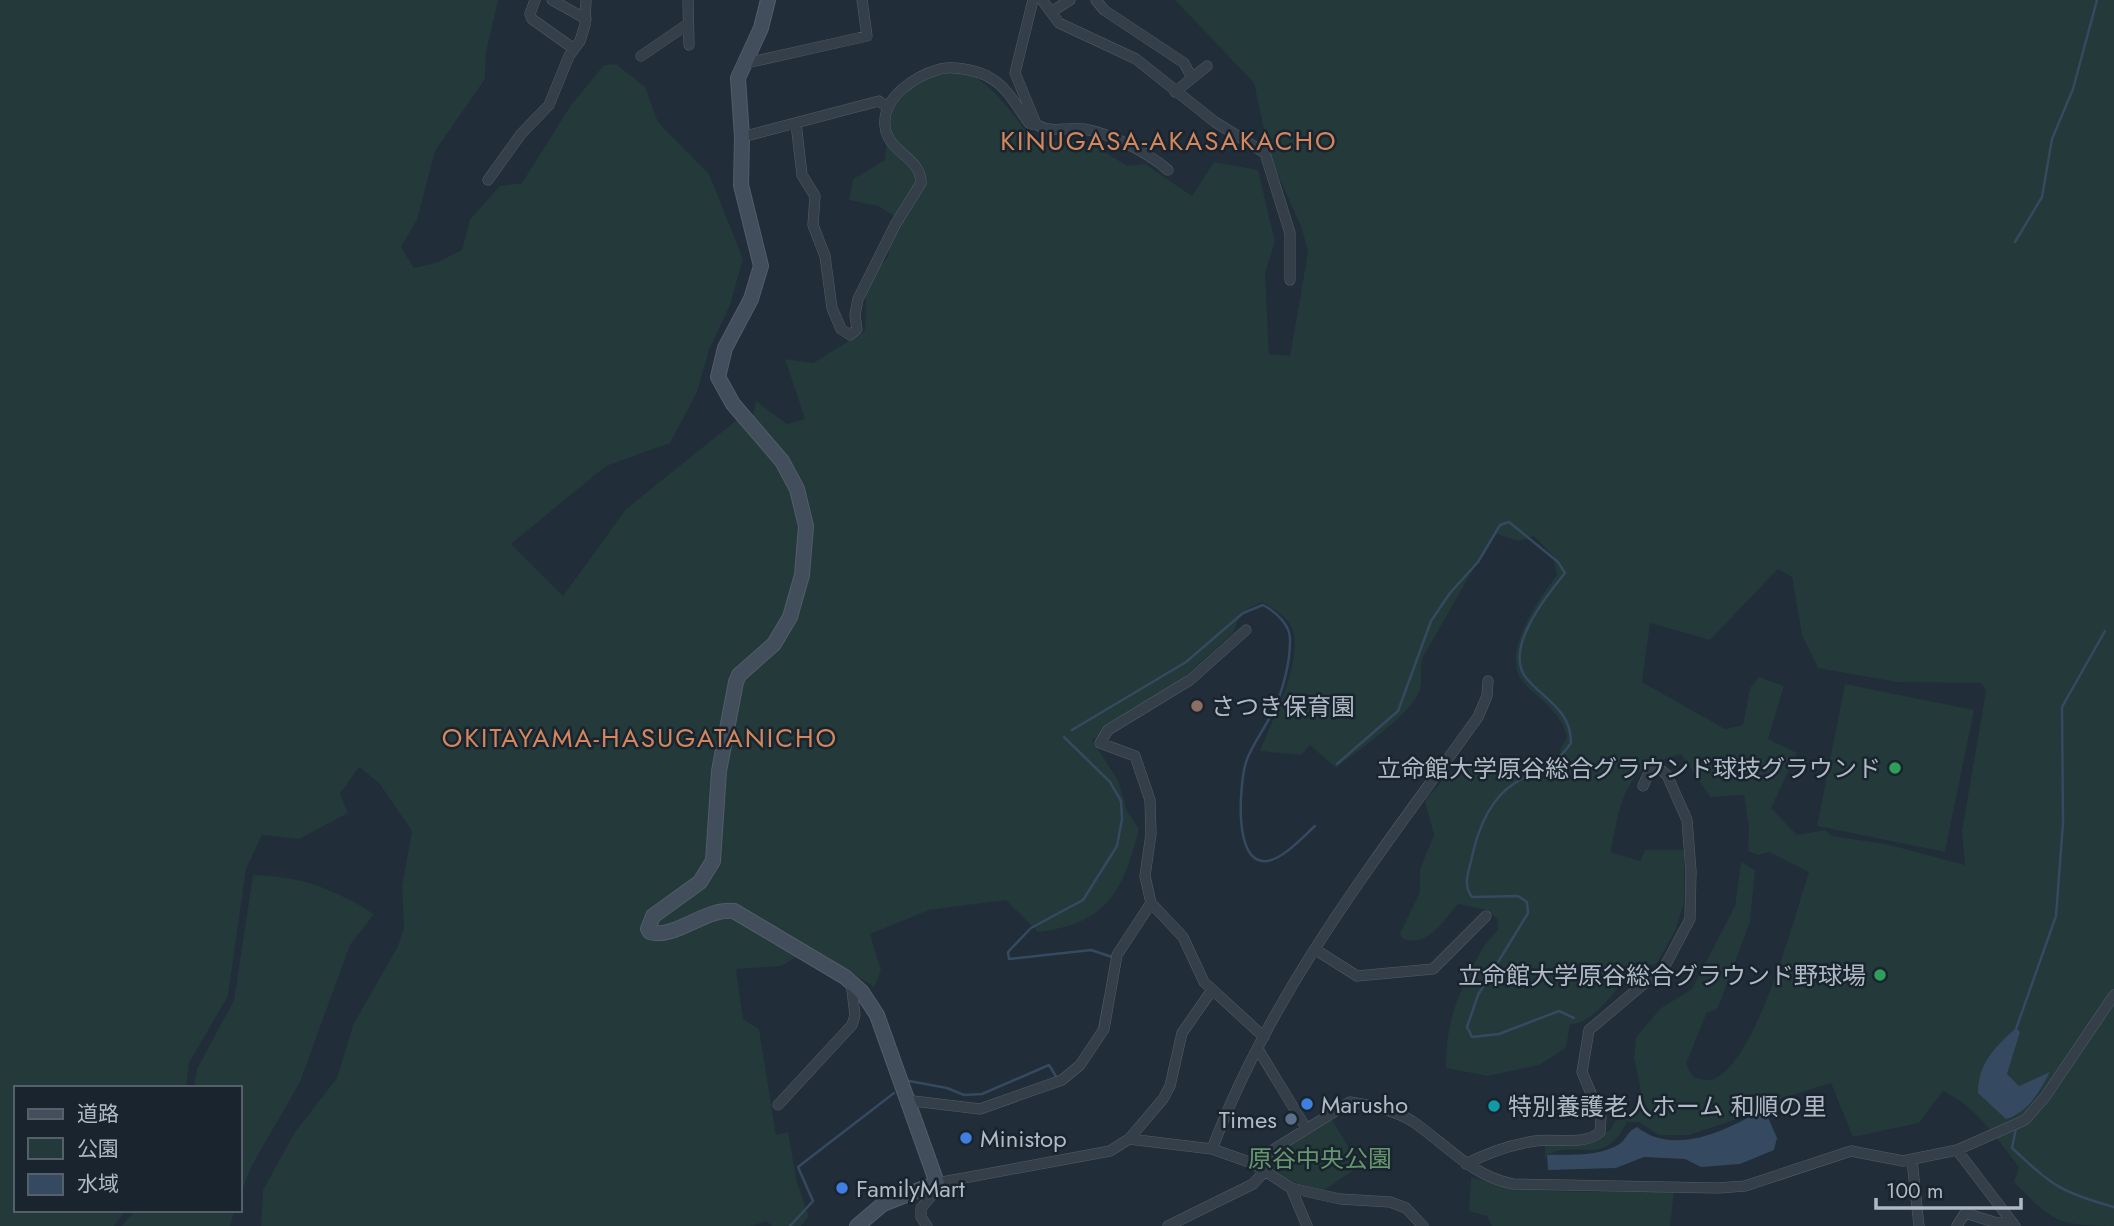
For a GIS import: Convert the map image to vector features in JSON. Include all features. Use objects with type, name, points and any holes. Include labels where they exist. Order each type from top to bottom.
[{"type":"street","points":[[535,0],[530,14],[532,19],[573,49]]},
{"type":"street","points":[[552,0],[586,19]]},
{"type":"street","points":[[488,180],[521,134],[549,105],[573,49],[580,41],[586,19],[586,0]]},
{"type":"street","points":[[688,0],[689,45]]},
{"type":"street","points":[[768,0],[761,28],[742,64],[738,92],[743,137],[741,185],[761,266],[751,299],[725,348],[718,377],[733,404],[782,461],[797,489],[806,527],[802,575],[796,601],[782,632],[736,682],[719,771],[713,861],[700,883],[653,916],[648,929],[655,934],[662,934],[714,913],[734,911],[851,981],[862,992],[877,1015],[905,1100],[937,1183],[934,1193],[921,1208],[921,1217],[927,1226]]},
{"type":"street","points":[[742,64],[867,36],[862,0]]},
{"type":"street","points":[[1033,0],[1015,73],[1036,124]]},
{"type":"street","points":[[1042,0],[1059,23],[1136,59],[1175,93],[1265,153],[1290,233],[1290,280]]},
{"type":"street","points":[[1051,12],[1070,0]]},
{"type":"street","points":[[1096,0],[1104,10],[1184,63],[1192,79]]},
{"type":"street","points":[[641,55],[688,24]]},
{"type":"street","points":[[1175,93],[1207,66]]},
{"type":"street","points":[[796,122],[802,175],[815,196],[813,225],[825,256],[832,308],[842,329],[850,335],[857,329],[855,315],[858,299],[895,225],[921,183],[921,174],[914,164],[895,148],[887,136],[884,124],[888,108],[894,95],[941,68],[992,78],[1002,86],[1030,124],[1048,130],[1089,130],[1155,158],[1168,170]]},
{"type":"street","points":[[743,137],[879,101],[888,108]]},
{"type":"street","points":[[1246,630],[1190,680],[1108,730],[1100,743],[1135,756],[1142,773],[1150,800],[1151,834],[1145,876],[1151,903],[1183,936],[1199,974],[1212,990],[1236,1008],[1264,1037]]},
{"type":"street","points":[[1212,1149],[1258,1049],[1295,978],[1478,717],[1487,696],[1488,681]]},
{"type":"street","points":[[1466,1164],[1508,1146],[1558,1139],[1585,1139],[1600,1132],[1601,1117],[1582,1072],[1589,1030],[1665,966],[1690,919],[1691,871],[1687,820],[1667,775],[1661,770],[1650,770],[1643,786]]},
{"type":"street","points":[[905,1100],[980,1109],[1062,1080],[1080,1065],[1104,1029],[1117,955],[1151,903]]},
{"type":"street","points":[[1316,950],[1357,976],[1433,969],[1486,916]]},
{"type":"street","points":[[778,1105],[852,1025],[855,1015],[851,981]]},
{"type":"street","points":[[857,1226],[883,1204],[937,1183],[1110,1151],[1129,1139],[1163,1099],[1170,1086],[1182,1033],[1212,990]]},
{"type":"street","points":[[1252,1163],[1350,1102],[1367,1104],[1409,1120],[1466,1164],[1494,1180],[1513,1184],[1718,1188],[1745,1186],[1851,1151],[1912,1160],[1957,1150],[2033,1114],[2114,995]]},
{"type":"street","points":[[1258,1049],[1306,1128]]},
{"type":"street","points":[[1129,1139],[1212,1149],[1252,1163],[1291,1188],[1340,1199],[1390,1202],[1406,1208],[1423,1226]]},
{"type":"street","points":[[1957,1150],[2014,1224]]},
{"type":"street","points":[[1912,1160],[1919,1226]]},
{"type":"street","points":[[1169,1226],[1253,1184],[1264,1172]]},
{"type":"street","points":[[1291,1188],[1307,1226]]},
{"type":"street","points":[[1957,1226],[1965,1213],[1997,1223],[2014,1224]]},
{"type":"green space","points":[[0,0],[498,0],[486,52],[485,79],[435,151],[417,220],[401,247],[414,268],[438,262],[462,250],[470,219],[500,186],[522,183],[571,105],[604,65],[616,64],[645,87],[658,122],[709,174],[743,259],[730,305],[709,350],[697,392],[670,443],[606,466],[511,544],[563,596],[626,509],[738,419],[752,419],[756,401],[787,424],[805,419],[785,359],[813,363],[865,331],[866,290],[874,271],[888,257],[892,236],[900,220],[878,206],[849,200],[853,179],[885,160],[892,111],[913,87],[934,76],[955,71],[975,77],[994,92],[1034,142],[1089,142],[1127,166],[1145,164],[1192,196],[1214,162],[1258,170],[1275,242],[1265,273],[1269,354],[1290,356],[1308,252],[1302,229],[1269,154],[1254,83],[1175,0],[2114,0],[2114,1226],[2068,1223],[2048,1214],[2014,1182],[2019,1167],[1994,1134],[1976,1114],[1943,1091],[1919,1123],[1853,1137],[1831,1083],[1756,1106],[1740,1118],[1689,1135],[1658,1135],[1639,1122],[1627,1122],[1618,1137],[1609,1145],[1600,1149],[1559,1151],[1547,1155],[1545,1159],[1545,1143],[1603,1134],[1611,1129],[1614,1122],[1644,1106],[1634,1057],[1636,1037],[1661,1008],[1692,989],[1735,906],[1741,862],[1755,870],[1750,922],[1719,1005],[1716,1010],[1707,1012],[1686,1064],[1693,1077],[1714,1079],[1730,1067],[1759,1017],[1784,953],[1809,872],[1769,852],[1758,855],[1748,851],[1749,827],[1744,795],[1710,797],[1681,754],[1645,768],[1630,784],[1621,806],[1611,852],[1640,861],[1645,850],[1684,850],[1684,903],[1675,931],[1657,963],[1652,965],[1636,962],[1598,1010],[1579,1023],[1570,1024],[1566,1048],[1539,1065],[1488,1076],[1446,1068],[1448,1034],[1455,1007],[1481,951],[1498,929],[1497,918],[1486,910],[1458,904],[1441,925],[1427,936],[1411,941],[1402,938],[1400,933],[1420,892],[1420,869],[1434,835],[1425,801],[1451,773],[1470,764],[1480,764],[1491,769],[1503,779],[1531,761],[1546,761],[1555,757],[1570,772],[1560,750],[1567,737],[1564,728],[1550,707],[1524,683],[1517,671],[1518,643],[1524,628],[1557,575],[1553,556],[1534,536],[1518,541],[1494,533],[1423,657],[1421,685],[1415,699],[1396,721],[1336,768],[1310,745],[1301,755],[1260,751],[1290,675],[1295,644],[1288,621],[1262,602],[1241,612],[1233,633],[1184,677],[1092,740],[1118,780],[1127,811],[1139,829],[1118,887],[1109,901],[1081,921],[1038,932],[1006,900],[929,910],[870,934],[881,970],[874,987],[812,948],[781,966],[736,969],[743,1019],[759,1029],[776,1135],[788,1132],[797,1183],[809,1216],[801,1226],[772,1226],[766,1221],[750,1226],[261,1226],[263,1190],[295,1132],[337,1078],[353,1025],[398,946],[404,928],[402,886],[412,831],[379,783],[359,767],[340,794],[348,813],[299,839],[262,835],[246,869],[228,996],[189,1063],[186,1086],[14,1086],[14,1212],[124,1212],[114,1226],[0,1226]],"holes":[[[1778,569],[1792,577],[1802,635],[1818,668],[1896,682],[1981,683],[1986,691],[1962,831],[1965,865],[1886,844],[1832,836],[1825,830],[1797,835],[1771,808],[1797,753],[1768,739],[1784,686],[1759,677],[1750,688],[1743,725],[1725,729],[1642,682],[1650,623],[1710,640]]]},
{"type":"green space","name":"立命館大学原谷総合グラウンド球技グラウンド","points":[[1845,684],[1974,710],[1945,852],[1817,826]]},
{"type":"green space","points":[[253,875],[302,881],[331,891],[374,914],[350,945],[300,1082],[251,1167],[242,1192],[242,1086],[194,1086],[197,1069],[234,1000]]},
{"type":"green space","name":"原谷中央公園","points":[[1331,1118],[1360,1166],[1324,1190],[1293,1182],[1268,1168],[1265,1159]]},
{"type":"green space","points":[[1471,1177],[1520,1188],[1571,1192],[1674,1192],[1670,1226],[1492,1226],[1487,1216],[1469,1211]]},
{"type":"green space","points":[[133,1212],[234,1212],[230,1226],[122,1226]]},
{"type":"water","points":[[2016,1028],[2020,1032],[2007,1074],[2019,1086],[2050,1072],[2027,1106],[2006,1119],[1978,1093],[1979,1082],[1989,1056]]},
{"type":"water","points":[[1764,1108],[1777,1138],[1774,1150],[1740,1164],[1701,1167],[1685,1159],[1644,1157],[1616,1168],[1548,1170],[1547,1155],[1583,1154],[1610,1149],[1621,1143],[1637,1127],[1652,1136],[1684,1140],[1718,1132]]},
{"type":"waterway","points":[[2015,242],[2042,197],[2052,139],[2073,89],[2097,0]]},
{"type":"waterway","points":[[1337,764],[1398,711],[1431,621],[1450,593],[1478,562],[1500,525],[1509,522],[1558,562],[1565,573],[1530,623],[1520,653],[1521,667],[1527,679],[1562,714],[1567,722],[1571,743],[1559,757],[1506,790],[1485,817],[1468,875],[1469,893],[1472,897],[1518,896],[1527,902],[1528,913],[1478,995],[1467,1027],[1472,1037],[1499,1034],[1559,1011],[1574,1018]]},
{"type":"waterway","points":[[1072,730],[1186,662],[1243,613],[1263,605],[1278,615],[1285,624],[1290,635],[1290,649],[1277,702],[1246,762],[1241,803],[1243,837],[1248,850],[1256,859],[1267,861],[1286,852],[1315,826]]},
{"type":"waterway","points":[[2016,1029],[2056,916],[2063,823],[2062,707],[2105,631]]},
{"type":"waterway","points":[[1064,737],[1110,782],[1121,801],[1122,819],[1117,846],[1083,900],[1031,928],[1008,952],[1009,959],[1091,950],[1112,957]]},
{"type":"waterway","points":[[1099,1029],[1105,998]]},
{"type":"waterway","points":[[909,1081],[947,1088],[964,1095],[982,1094],[1049,1065],[1057,1078]]},
{"type":"waterway","points":[[790,1226],[813,1201],[798,1167],[894,1093]]},
{"type":"waterway","points":[[2016,1128],[2012,1148],[2038,1171],[2069,1192],[2114,1207]]},
{"type":"place","name":"さつき保育園","points":[[1197,706]]},
{"type":"place","name":"立命館大学原谷総合グラウンド球技グラウンド","points":[[1895,768]]},
{"type":"place","name":"立命館大学原谷総合グラウンド野球場","points":[[1880,975]]},
{"type":"place","name":"Marusho","points":[[1307,1104]]},
{"type":"place","name":"特別養護老人ホーム 和順の里","points":[[1494,1106]]},
{"type":"place","name":"Times","points":[[1291,1119]]},
{"type":"place","name":"Ministop","points":[[966,1138]]},
{"type":"place","name":"FamilyMart","points":[[842,1188]]},
{"type":"district","name":"KINUGASA-AKASAKACHO","points":[[1169,141]]},
{"type":"district","name":"OKITAYAMA-HASUGATANICHO","points":[[640,738]]}]
